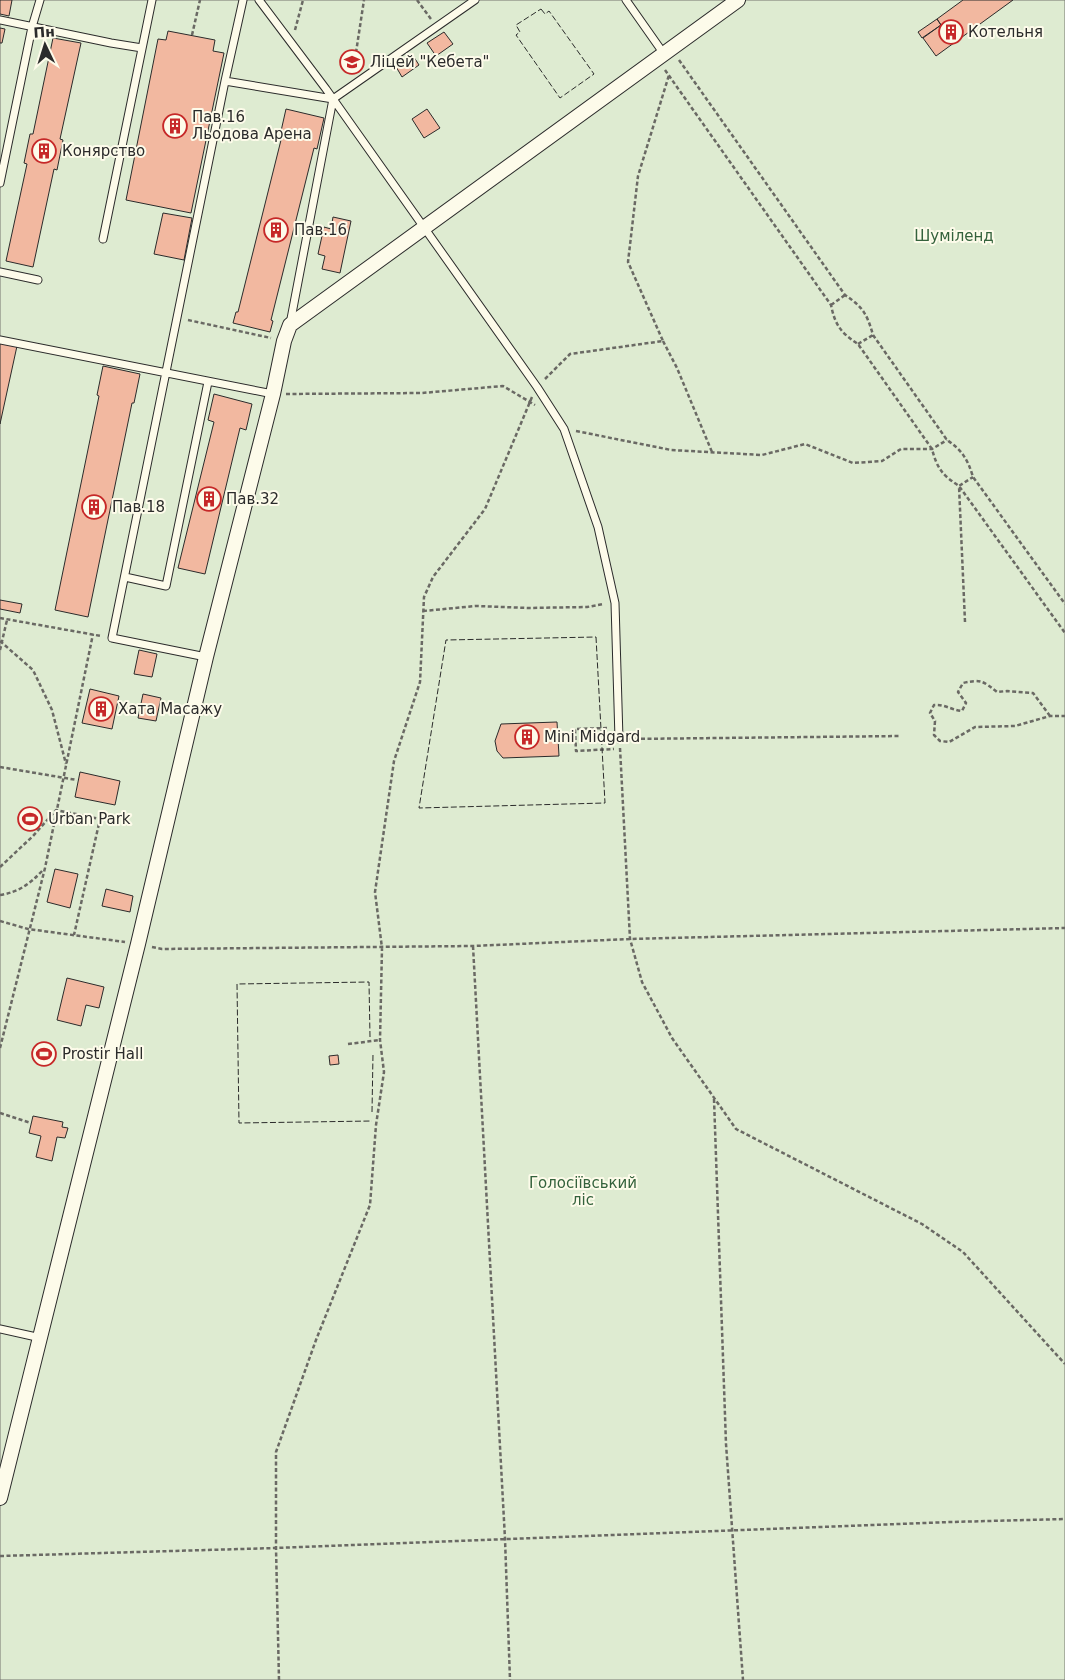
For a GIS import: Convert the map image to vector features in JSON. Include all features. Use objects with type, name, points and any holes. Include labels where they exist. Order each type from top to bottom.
[{"type":"street","points":[[0,1498],[138,944],[206,657],[273,394],[284,341],[290,325],[738,0]]},
{"type":"lane","points":[[0,184],[32,27],[40,0]]},
{"type":"lane","points":[[103,239],[152,0]]},
{"type":"lane","points":[[206,657],[112,638],[243,0]]},
{"type":"lane","points":[[260,0],[334,99],[537,387],[564,429],[598,528],[615,603],[619,739]]},
{"type":"lane","points":[[290,325],[334,99],[475,0]]},
{"type":"lane","points":[[626,0],[664,53]]},
{"type":"lane","points":[[0,20],[142,48]]},
{"type":"lane","points":[[225,81],[334,99]]},
{"type":"lane","points":[[0,272],[38,280]]},
{"type":"lane","points":[[0,340],[273,394]]},
{"type":"lane","points":[[125,577],[166,586],[208,382]]},
{"type":"lane","points":[[0,1329],[41,1338]]},
{"type":"path","points":[[192,35],[200,0]]},
{"type":"path","points":[[291,42],[304,0]]},
{"type":"path","points":[[351,86],[364,0]]},
{"type":"path","points":[[417,0],[436,27]]},
{"type":"path","points":[[664,53],[669,75],[831,304],[834,320],[846,336],[858,344],[932,449],[936,465],[947,478],[959,486],[1065,633]]},
{"type":"path","points":[[664,53],[844,295],[859,305],[869,319],[873,335],[947,440],[959,448],[969,462],[974,477],[1065,604]]},
{"type":"path","points":[[669,75],[638,176],[628,262],[663,342],[677,368],[712,453]]},
{"type":"path","points":[[831,304],[844,295]]},
{"type":"path","points":[[178,318],[284,341]]},
{"type":"path","points":[[858,344],[873,335]]},
{"type":"path","points":[[279,1680],[276,1452],[316,1340],[370,1205],[376,1125],[384,1072],[380,1040],[382,948],[375,892],[394,761],[420,682],[424,597],[432,577],[485,509],[537,387],[570,354],[663,342]]},
{"type":"path","points":[[273,394],[422,393],[503,386],[537,407]]},
{"type":"path","points":[[564,429],[671,450],[712,453],[762,455],[805,444],[853,463],[882,461],[902,449],[932,449],[947,440]]},
{"type":"path","points":[[959,486],[974,477]]},
{"type":"path","points":[[959,486],[965,622]]},
{"type":"path","points":[[424,611],[476,606],[528,608],[587,607],[615,603]]},
{"type":"path","points":[[0,618],[112,638]]},
{"type":"path","points":[[0,650],[7,619]]},
{"type":"path","points":[[0,1048],[45,868],[93,634]]},
{"type":"path","points":[[1,642],[33,670],[52,710],[66,765]]},
{"type":"path","points":[[1050,716],[1033,693],[998,692],[984,682],[976,680],[963,683],[958,692],[966,703],[962,711],[951,710],[944,704],[934,705],[930,713],[935,721],[934,735],[940,741],[949,742],[975,727],[1015,726],[1050,716],[1065,716]]},
{"type":"path","points":[[619,727],[575,729],[575,736],[576,750],[620,748]]},
{"type":"path","points":[[901,736],[619,739],[630,939],[642,982],[672,1038],[736,1129],[922,1224],[963,1252],[1065,1364]]},
{"type":"path","points":[[0,767],[77,780]]},
{"type":"path","points":[[56,810],[100,819],[74,935]]},
{"type":"path","points":[[0,867],[33,836],[56,810]]},
{"type":"path","points":[[0,894],[10,893],[31,883],[45,868]]},
{"type":"path","points":[[0,921],[28,930],[138,944],[162,949],[473,946],[630,939],[1065,928]]},
{"type":"path","points":[[473,946],[505,1539],[510,1680]]},
{"type":"path","points":[[348,1044],[380,1040]]},
{"type":"path","points":[[714,1098],[726,1444],[743,1680]]},
{"type":"path","points":[[0,1113],[31,1122]]},
{"type":"path","points":[[0,1556],[276,1548],[1065,1519]]},
{"type":"green space","name":"Голосіївський ліс","points":[[0,0],[1065,0],[1065,1680],[0,1680]]},
{"type":"building","points":[[0,0],[12,0],[9,16],[0,14]]},
{"type":"building","name":"Котельня","points":[[963,0],[1013,0],[936,56],[923,38],[941,25],[937,19]]},
{"type":"building","points":[[937,19],[941,25],[922,38],[918,32]]},
{"type":"building","points":[[0,28],[5,29],[2,43],[0,43]]},
{"type":"building","name":"Пав.16 Льодова Арена","points":[[168,31],[215,40],[213,51],[224,53],[191,213],[126,200],[158,39],[166,40]]},
{"type":"building","points":[[444,32],[453,44],[436,56],[427,43]]},
{"type":"building","name":"Конярство","points":[[53,38],[81,43],[60,139],[63,140],[57,170],[54,169],[33,267],[6,261],[27,164],[24,163],[30,134],[33,134]]},
{"type":"building","points":[[412,54],[419,65],[402,77],[395,65]]},
{"type":"building","name":"Пав.16","points":[[286,109],[324,118],[317,149],[314,148],[271,320],[273,321],[270,332],[233,323],[236,312],[238,312],[281,140],[279,140]]},
{"type":"building","points":[[427,109],[440,128],[424,138],[412,119]]},
{"type":"building","points":[[163,213],[192,218],[184,260],[154,254]]},
{"type":"building","points":[[333,217],[351,221],[340,273],[322,269],[325,256],[318,254],[324,227],[331,229]]},
{"type":"building","points":[[0,343],[17,346],[0,424]]},
{"type":"building","name":"Пав.18","points":[[103,366],[140,374],[134,403],[132,403],[88,617],[55,610],[99,396],[97,395]]},
{"type":"building","name":"Пав.32","points":[[214,394],[252,404],[246,430],[240,428],[205,574],[178,568],[214,422],[208,420]]},
{"type":"building","points":[[0,600],[22,604],[20,613],[0,609]]},
{"type":"building","points":[[139,650],[157,654],[152,677],[134,674]]},
{"type":"building","name":"Хата Масажу","points":[[90,689],[119,696],[112,729],[82,723]]},
{"type":"building","points":[[143,694],[161,698],[156,721],[138,718]]},
{"type":"building","name":"Mini Midgard","points":[[557,722],[559,756],[503,758],[497,751],[495,741],[501,724]]},
{"type":"building","points":[[80,772],[120,781],[115,805],[75,797]]},
{"type":"building","points":[[55,869],[78,874],[70,908],[47,902]]},
{"type":"building","points":[[106,889],[133,896],[130,912],[102,906]]},
{"type":"building","points":[[67,978],[104,987],[99,1008],[86,1005],[81,1026],[57,1020]]},
{"type":"building","points":[[338,1055],[339,1064],[330,1065],[329,1056]]},
{"type":"building","points":[[33,1116],[63,1122],[62,1127],[68,1128],[65,1138],[57,1137],[52,1161],[36,1157],[41,1136],[29,1133]]},
{"type":"fence","points":[[541,9],[545,14],[549,11],[594,74],[560,98],[516,35],[520,32],[516,25],[541,9]]},
{"type":"fence","points":[[596,637],[605,803],[419,808],[446,640],[596,637]]},
{"type":"fence","points":[[370,1037],[369,982],[237,984],[239,1123],[372,1121]]},
{"type":"fence","points":[[372,1112],[373,1054]]},
{"type":"place","name":"Котельня","points":[[951,32]]},
{"type":"place","name":"Ліцей \"Кебета\"","points":[[352,62]]},
{"type":"place","name":"Пав.16 Льодова Арена","points":[[175,126]]},
{"type":"place","name":"Конярство","points":[[44,151]]},
{"type":"place","name":"Пав.16","points":[[276,230]]},
{"type":"place","name":"Пав.32","points":[[209,499]]},
{"type":"place","name":"Пав.18","points":[[94,507]]},
{"type":"place","name":"Хата Масажу","points":[[101,709]]},
{"type":"place","name":"Mini Midgard","points":[[527,737]]},
{"type":"place","name":"Urban Park","points":[[30,819]]},
{"type":"place","name":"Prostir Hall","points":[[44,1054]]},
{"type":"park label","name":"Шуміленд","points":[[954,236]]}]
